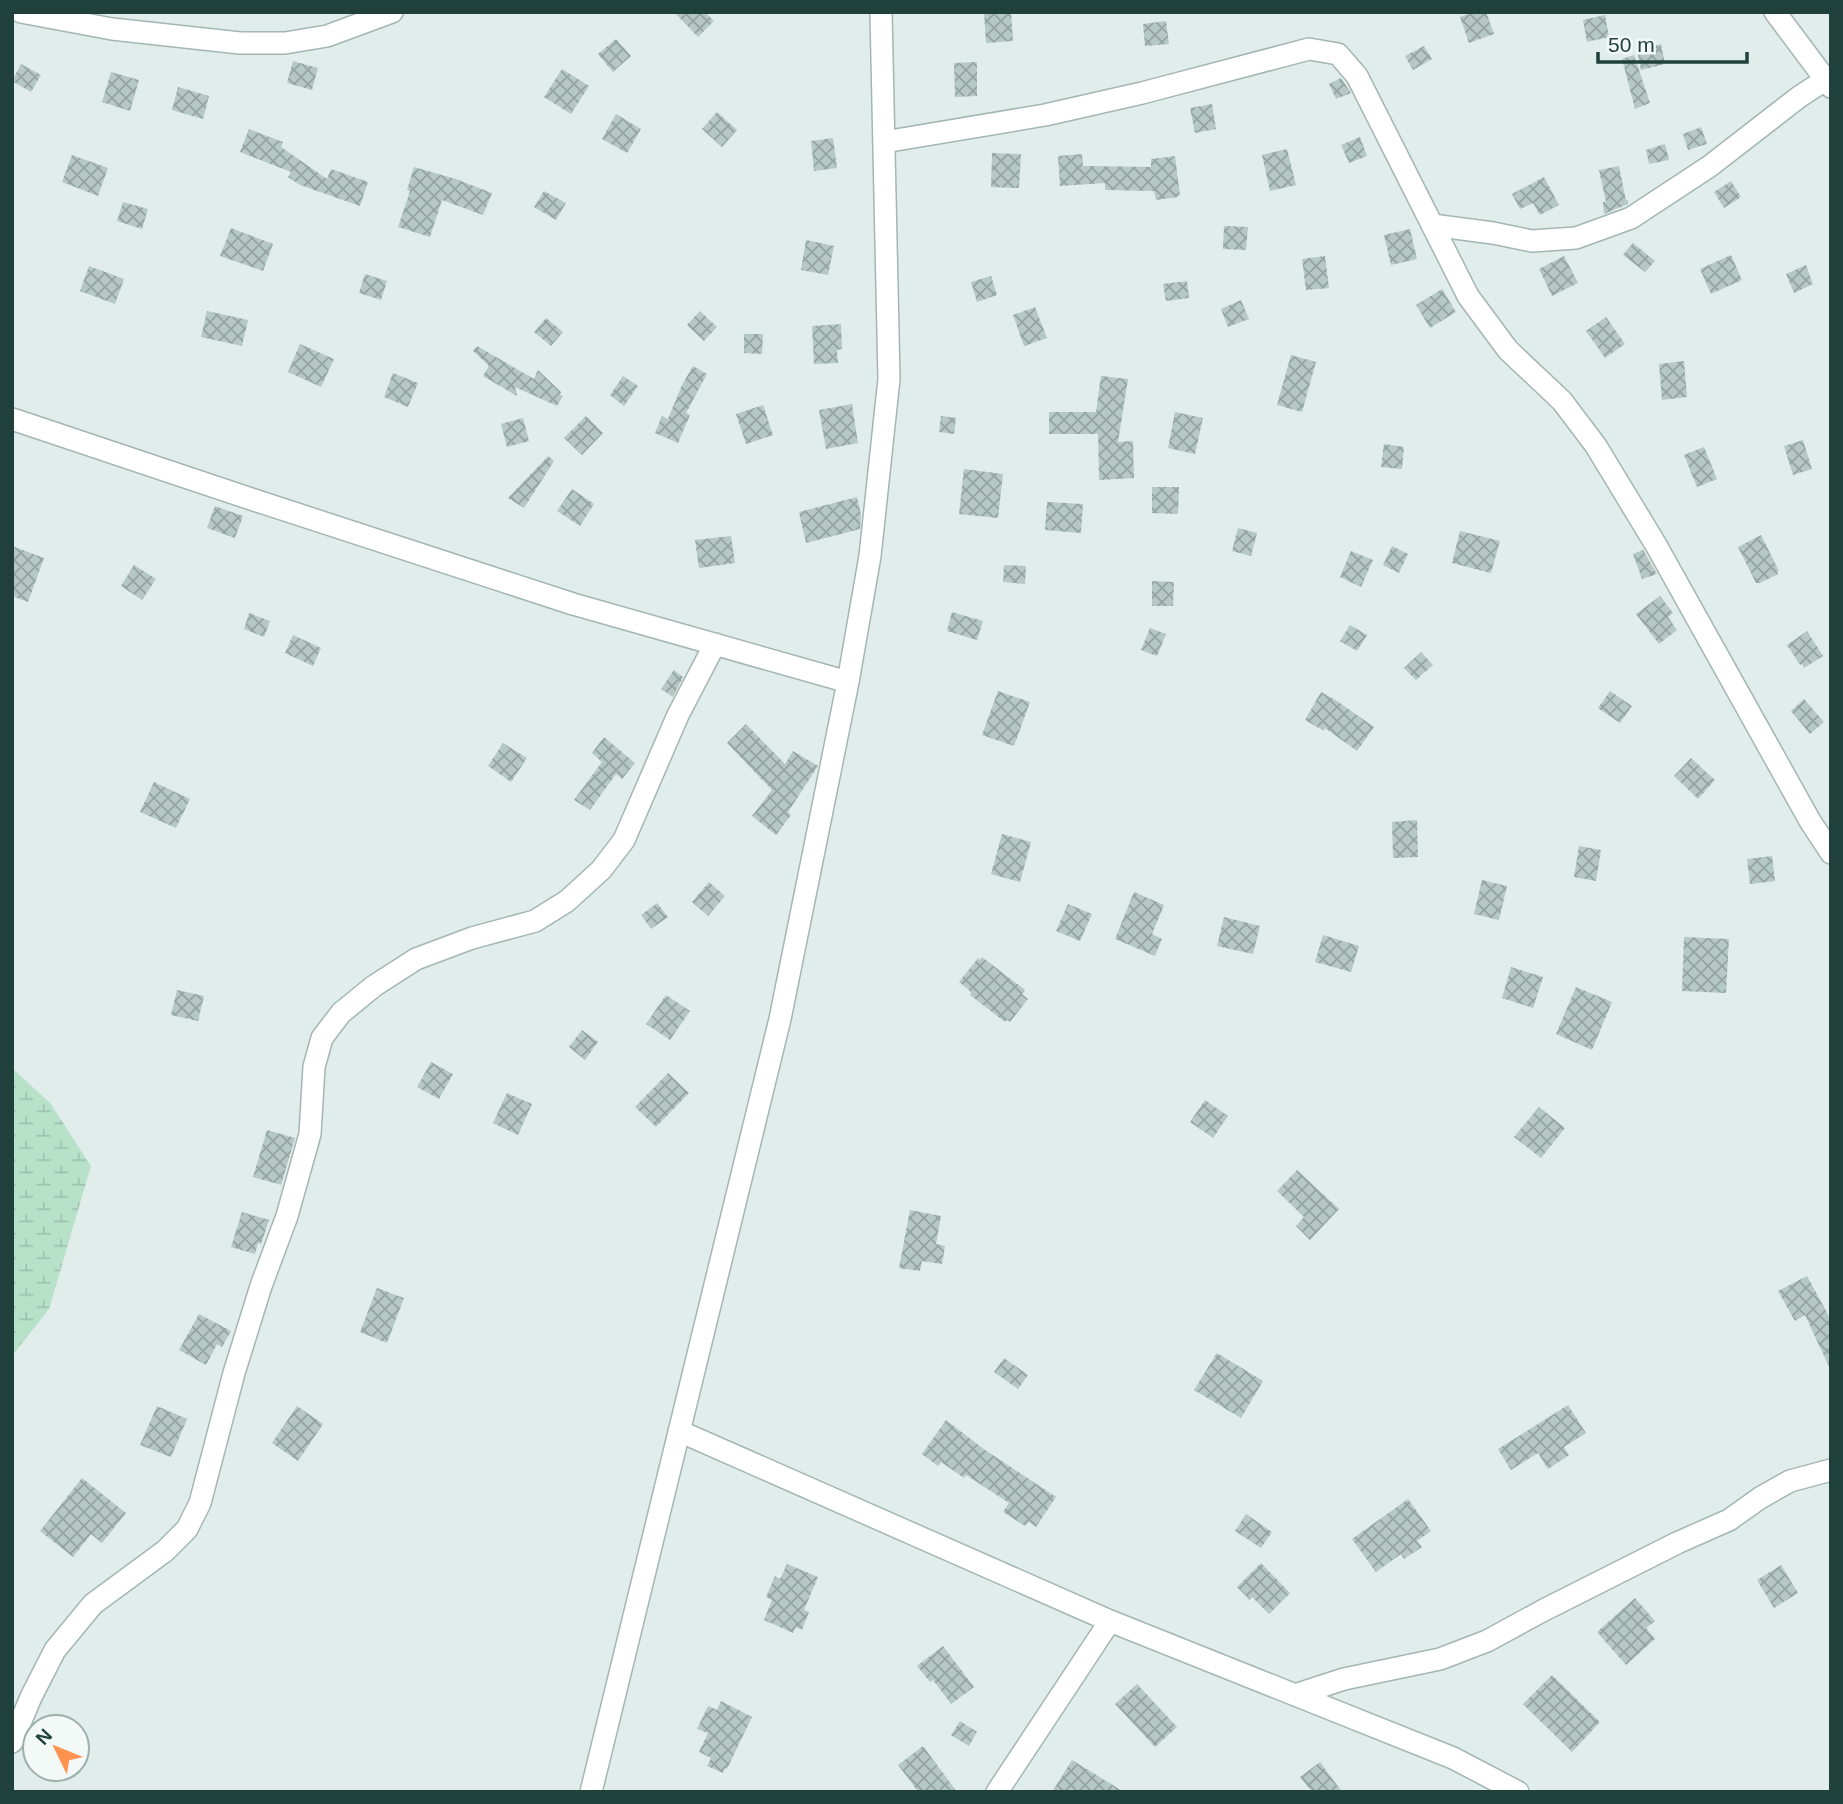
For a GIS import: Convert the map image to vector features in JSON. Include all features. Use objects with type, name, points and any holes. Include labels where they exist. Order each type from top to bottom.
[{"type":"street","points":[[21,12],[124,30],[240,43],[285,43],[327,36],[392,12]]},
{"type":"street","points":[[591,1792],[780,1019],[848,682],[870,556],[889,379],[881,12]]},
{"type":"street","points":[[1432,225],[1532,241],[1576,238],[1631,218],[1710,166],[1799,97],[1829,81],[1775,12]]},
{"type":"street","points":[[884,142],[1045,115],[1142,93],[1309,49],[1338,54],[1357,76],[1468,296],[1508,350],[1562,401],[1596,446],[1656,545],[1810,821],[1831,853]]},
{"type":"street","points":[[12,419],[548,595],[848,682]]},
{"type":"street","points":[[12,1742],[55,1650],[93,1604],[165,1551],[187,1529],[200,1503],[234,1373],[261,1286],[287,1216],[310,1134],[314,1067],[322,1038],[341,1013],[374,986],[416,959],[472,938],[535,922],[567,901],[601,870],[624,840],[678,715],[715,644]]},
{"type":"street","points":[[679,1432],[1110,1621],[1453,1758],[1518,1792]]},
{"type":"street","points":[[1295,1695],[1345,1679],[1440,1658],[1487,1641],[1677,1543],[1728,1520],[1790,1481],[1831,1470]]},
{"type":"street","points":[[997,1792],[1110,1621]]},
{"type":"green space","points":[[12,1068],[50,1103],[91,1166],[49,1309],[12,1356]]},
{"type":"building","points":[[674,12],[705,12],[714,21],[698,37]]},
{"type":"building","points":[[984,12],[1011,12],[1013,41],[986,43]]},
{"type":"building","points":[[1473,12],[1486,12],[1494,34],[1469,43],[1460,17]]},
{"type":"building","points":[[1605,15],[1609,37],[1587,42],[1583,20]]},
{"type":"building","points":[[1166,21],[1169,44],[1145,46],[1143,24]]},
{"type":"building","points":[[616,39],[631,56],[613,72],[598,54]]},
{"type":"building","points":[[1661,44],[1665,64],[1641,70],[1637,50]]},
{"type":"building","points":[[1424,46],[1432,59],[1413,70],[1405,56]]},
{"type":"building","points":[[1634,55],[1650,103],[1635,109],[1622,59]]},
{"type":"building","points":[[293,61],[318,68],[312,90],[287,83]]},
{"type":"building","points":[[977,62],[977,96],[955,97],[954,63]]},
{"type":"building","points":[[21,64],[41,75],[31,92],[12,81]]},
{"type":"building","points":[[562,69],[589,86],[571,114],[544,97]]},
{"type":"building","points":[[111,72],[139,80],[130,111],[102,102]]},
{"type":"building","points":[[1341,78],[1351,93],[1336,99],[1329,84]]},
{"type":"building","points":[[178,87],[209,96],[203,119],[172,110]]},
{"type":"building","points":[[1212,104],[1216,129],[1195,133],[1190,108]]},
{"type":"building","points":[[717,112],[737,130],[722,147],[702,129]]},
{"type":"building","points":[[616,114],[641,129],[627,153],[602,139]]},
{"type":"building","points":[[1701,127],[1707,144],[1688,150],[1683,134]]},
{"type":"building","points":[[249,129],[283,142],[281,147],[327,179],[331,169],[368,182],[360,206],[300,185],[288,177],[291,172],[240,152]]},
{"type":"building","points":[[1360,137],[1367,156],[1349,163],[1341,145]]},
{"type":"building","points":[[833,138],[837,168],[814,171],[811,141]]},
{"type":"building","points":[[1665,144],[1669,160],[1649,164],[1646,150]]},
{"type":"building","points":[[1287,149],[1296,185],[1270,191],[1262,155]]},
{"type":"building","points":[[992,153],[1021,154],[1019,188],[991,187]]},
{"type":"building","points":[[1082,154],[1083,166],[1151,167],[1151,159],[1175,156],[1180,195],[1156,200],[1154,191],[1105,190],[1105,183],[1060,186],[1058,156]]},
{"type":"building","points":[[72,155],[108,168],[98,196],[62,182]]},
{"type":"building","points":[[1619,166],[1628,204],[1604,214],[1603,202],[1606,202],[1599,170]]},
{"type":"building","points":[[414,167],[492,193],[483,215],[442,200],[430,237],[398,227],[410,191],[407,190]]},
{"type":"building","points":[[1544,177],[1559,205],[1540,215],[1533,203],[1520,209],[1512,194]]},
{"type":"building","points":[[1731,181],[1741,197],[1724,208],[1714,192]]},
{"type":"building","points":[[544,191],[566,203],[556,220],[534,207]]},
{"type":"building","points":[[123,202],[148,209],[142,229],[117,221]]},
{"type":"building","points":[[1224,226],[1248,227],[1246,250],[1223,249]]},
{"type":"building","points":[[231,228],[273,244],[263,271],[220,256]]},
{"type":"building","points":[[1410,229],[1417,259],[1391,265],[1384,235]]},
{"type":"building","points":[[806,240],[834,246],[828,275],[801,270]]},
{"type":"building","points":[[1633,243],[1655,261],[1645,272],[1623,255]]},
{"type":"building","points":[[1731,255],[1742,280],[1711,294],[1700,269]]},
{"type":"building","points":[[1325,256],[1329,288],[1306,290],[1302,259]]},
{"type":"building","points":[[1564,256],[1578,283],[1552,296],[1539,269]]},
{"type":"building","points":[[1806,265],[1813,284],[1794,293],[1786,274]]},
{"type":"building","points":[[89,266],[124,279],[115,304],[80,291]]},
{"type":"building","points":[[365,274],[387,281],[381,300],[359,293]]},
{"type":"building","points":[[991,276],[997,295],[977,302],[971,282]]},
{"type":"building","points":[[1187,281],[1189,298],[1166,301],[1163,284]]},
{"type":"building","points":[[1442,289],[1456,312],[1430,328],[1416,305]]},
{"type":"building","points":[[1241,300],[1249,319],[1228,327],[1221,309]]},
{"type":"building","points":[[1035,307],[1047,338],[1024,346],[1013,315]]},
{"type":"building","points":[[207,311],[248,320],[242,346],[201,337]]},
{"type":"building","points":[[700,311],[717,327],[704,341],[687,325]]},
{"type":"building","points":[[1606,317],[1625,344],[1605,358],[1586,331]]},
{"type":"building","points":[[546,318],[563,332],[551,346],[534,332]]},
{"type":"building","points":[[841,324],[842,349],[837,350],[838,363],[814,364],[812,326]]},
{"type":"building","points":[[744,334],[763,334],[762,354],[744,353]]},
{"type":"building","points":[[300,344],[334,359],[321,387],[288,372]]},
{"type":"building","points":[[477,346],[534,379],[538,370],[561,392],[560,395],[563,396],[557,406],[515,387],[517,396],[483,376],[489,366],[473,351]]},
{"type":"building","points":[[1291,355],[1316,362],[1302,412],[1277,405]]},
{"type":"building","points":[[1684,361],[1687,397],[1662,400],[1659,364]]},
{"type":"building","points":[[693,366],[707,374],[686,413],[690,415],[678,443],[655,433],[662,416],[668,419]]},
{"type":"building","points":[[393,373],[418,383],[408,407],[384,397]]},
{"type":"building","points":[[623,376],[638,386],[624,406],[610,395]]},
{"type":"building","points":[[1101,376],[1128,379],[1118,442],[1133,441],[1134,478],[1099,480],[1098,434],[1049,434],[1049,412],[1096,412]]},
{"type":"building","points":[[852,404],[858,443],[826,449],[819,410]]},
{"type":"building","points":[[763,405],[773,435],[746,444],[736,414]]},
{"type":"building","points":[[1175,412],[1203,418],[1195,454],[1168,448]]},
{"type":"building","points":[[586,416],[603,433],[582,455],[564,438]]},
{"type":"building","points":[[941,416],[956,418],[954,434],[939,432]]},
{"type":"building","points":[[523,418],[529,441],[507,447],[501,424]]},
{"type":"building","points":[[1803,440],[1812,469],[1793,475],[1784,446]]},
{"type":"building","points":[[1384,444],[1404,447],[1402,469],[1381,467]]},
{"type":"building","points":[[1704,447],[1717,479],[1697,487],[1684,455]]},
{"type":"building","points":[[548,456],[554,461],[524,508],[508,498]]},
{"type":"building","points":[[964,469],[1003,474],[998,518],[959,514]]},
{"type":"building","points":[[1152,487],[1179,487],[1178,514],[1152,513]]},
{"type":"building","points":[[572,489],[594,504],[580,526],[557,511]]},
{"type":"building","points":[[857,497],[861,515],[860,529],[806,543],[799,512]]},
{"type":"building","points":[[1047,502],[1083,504],[1081,533],[1045,530]]},
{"type":"building","points":[[215,506],[243,516],[235,538],[207,528]]},
{"type":"building","points":[[1238,528],[1257,533],[1251,556],[1232,551]]},
{"type":"building","points":[[1460,531],[1500,541],[1491,573],[1452,563]]},
{"type":"building","points":[[1761,535],[1779,571],[1778,574],[1756,583],[1738,547]]},
{"type":"building","points":[[731,536],[735,563],[699,568],[695,540]]},
{"type":"building","points":[[12,546],[44,558],[28,602],[12,596]]},
{"type":"building","points":[[1392,546],[1408,554],[1399,573],[1383,565]]},
{"type":"building","points":[[1643,550],[1657,574],[1642,579],[1633,554]]},
{"type":"building","points":[[1351,551],[1373,560],[1361,587],[1340,577]]},
{"type":"building","points":[[134,565],[156,579],[142,600],[121,586]]},
{"type":"building","points":[[1004,565],[1026,566],[1025,584],[1003,582]]},
{"type":"building","points":[[1152,581],[1174,582],[1173,606],[1152,606]]},
{"type":"building","points":[[1660,596],[1673,613],[1668,617],[1677,630],[1659,644],[1636,614]]},
{"type":"building","points":[[952,612],[983,621],[977,640],[947,631]]},
{"type":"building","points":[[249,613],[270,621],[264,637],[244,629]]},
{"type":"building","points":[[1350,625],[1367,635],[1357,651],[1340,641]]},
{"type":"building","points":[[1150,628],[1166,634],[1157,656],[1141,650]]},
{"type":"building","points":[[1807,631],[1823,656],[1804,668],[1787,645]]},
{"type":"building","points":[[293,635],[321,648],[313,666],[285,653]]},
{"type":"building","points":[[1421,652],[1433,665],[1416,680],[1404,668]]},
{"type":"building","points":[[674,670],[683,677],[673,697],[661,689]]},
{"type":"building","points":[[998,691],[1030,702],[1014,746],[982,735]]},
{"type":"building","points":[[1610,691],[1632,706],[1620,723],[1598,708]]},
{"type":"building","points":[[1321,692],[1374,727],[1357,751],[1325,728],[1324,731],[1305,720]]},
{"type":"building","points":[[1804,699],[1824,722],[1810,734],[1791,711]]},
{"type":"building","points":[[746,724],[785,764],[793,751],[818,766],[788,812],[791,815],[776,835],[752,816],[772,790],[727,743]]},
{"type":"building","points":[[604,737],[635,763],[622,779],[616,774],[590,810],[574,800],[602,762],[592,753]]},
{"type":"building","points":[[503,743],[527,758],[511,782],[488,766]]},
{"type":"building","points":[[1691,758],[1715,780],[1698,799],[1674,776]]},
{"type":"building","points":[[154,782],[190,799],[176,828],[140,812]]},
{"type":"building","points":[[1417,820],[1418,857],[1393,858],[1392,822]]},
{"type":"building","points":[[1002,834],[1031,842],[1020,882],[991,874]]},
{"type":"building","points":[[1579,846],[1601,850],[1596,881],[1574,877]]},
{"type":"building","points":[[1772,856],[1775,881],[1750,884],[1747,859]]},
{"type":"building","points":[[1482,880],[1507,886],[1499,920],[1474,914]]},
{"type":"building","points":[[709,882],[725,896],[708,916],[692,902]]},
{"type":"building","points":[[1134,892],[1164,905],[1152,934],[1162,939],[1155,956],[1115,939]]},
{"type":"building","points":[[657,903],[668,917],[651,929],[641,915]]},
{"type":"building","points":[[1068,904],[1092,914],[1080,941],[1056,931]]},
{"type":"building","points":[[1224,917],[1260,926],[1253,954],[1217,946]]},
{"type":"building","points":[[1323,935],[1359,946],[1351,972],[1315,962]]},
{"type":"building","points":[[1684,937],[1729,939],[1726,993],[1682,991]]},
{"type":"building","points":[[982,957],[1025,990],[1022,994],[1028,999],[1010,1022],[1005,1022],[970,995],[971,992],[959,982],[978,958],[980,960]]},
{"type":"building","points":[[1511,967],[1543,977],[1533,1008],[1502,998]]},
{"type":"building","points":[[1576,987],[1612,1002],[1592,1050],[1556,1034]]},
{"type":"building","points":[[177,990],[204,996],[198,1021],[171,1015]]},
{"type":"building","points":[[666,995],[690,1011],[670,1040],[646,1024]]},
{"type":"building","points":[[582,1030],[598,1042],[585,1060],[569,1047]]},
{"type":"building","points":[[431,1062],[453,1074],[439,1099],[417,1087]]},
{"type":"building","points":[[668,1073],[689,1093],[656,1127],[635,1107]]},
{"type":"building","points":[[507,1093],[532,1104],[518,1135],[493,1123]]},
{"type":"building","points":[[1205,1100],[1228,1116],[1213,1138],[1190,1122]]},
{"type":"building","points":[[1539,1107],[1565,1128],[1541,1158],[1514,1137]]},
{"type":"building","points":[[267,1130],[295,1138],[281,1185],[253,1177]]},
{"type":"building","points":[[1297,1170],[1339,1209],[1310,1240],[1296,1226],[1304,1217],[1277,1191]]},
{"type":"building","points":[[910,1210],[941,1216],[936,1244],[945,1246],[942,1264],[922,1261],[920,1271],[899,1268]]},
{"type":"building","points":[[242,1212],[269,1220],[255,1254],[231,1247]]},
{"type":"building","points":[[1807,1276],[1831,1320],[1831,1371],[1805,1315],[1795,1321],[1778,1291]]},
{"type":"building","points":[[377,1288],[404,1298],[387,1343],[360,1332]]},
{"type":"building","points":[[199,1314],[231,1331],[222,1347],[217,1344],[206,1365],[179,1350]]},
{"type":"building","points":[[1217,1353],[1263,1381],[1241,1418],[1194,1390]]},
{"type":"building","points":[[1004,1358],[1028,1375],[1018,1389],[994,1372]]},
{"type":"building","points":[[1568,1405],[1586,1433],[1564,1447],[1569,1455],[1548,1469],[1538,1453],[1511,1470],[1498,1449]]},
{"type":"building","points":[[157,1406],[187,1419],[171,1457],[140,1445]]},
{"type":"building","points":[[297,1406],[323,1424],[298,1461],[272,1443]]},
{"type":"building","points":[[946,1420],[985,1450],[1056,1497],[1036,1527],[1029,1522],[1025,1526],[1003,1512],[1009,1503],[966,1475],[964,1478],[941,1462],[938,1466],[922,1454]]},
{"type":"building","points":[[82,1478],[126,1513],[102,1543],[91,1534],[73,1557],[40,1531]]},
{"type":"building","points":[[1408,1499],[1431,1531],[1417,1541],[1422,1547],[1404,1559],[1401,1554],[1376,1572],[1352,1539]]},
{"type":"building","points":[[1246,1514],[1272,1532],[1261,1548],[1235,1531]]},
{"type":"building","points":[[1261,1563],[1290,1593],[1269,1614],[1237,1587]]},
{"type":"building","points":[[787,1564],[818,1577],[804,1610],[809,1612],[802,1630],[796,1627],[793,1633],[764,1620],[772,1600],[766,1597],[775,1576],[780,1579]]},
{"type":"building","points":[[1781,1565],[1798,1593],[1774,1608],[1757,1580]]},
{"type":"building","points":[[1635,1598],[1655,1621],[1646,1628],[1655,1639],[1626,1665],[1597,1632]]},
{"type":"building","points":[[943,1646],[974,1687],[951,1704],[933,1680],[930,1682],[917,1666]]},
{"type":"building","points":[[1552,1675],[1600,1722],[1572,1752],[1523,1704]]},
{"type":"building","points":[[1137,1684],[1177,1727],[1155,1747],[1115,1704]]},
{"type":"building","points":[[721,1701],[752,1717],[723,1773],[707,1766],[711,1758],[699,1752],[708,1733],[697,1729],[708,1706],[717,1710]]},
{"type":"building","points":[[960,1721],[977,1732],[969,1746],[951,1735]]},
{"type":"building","points":[[923,1746],[957,1792],[918,1792],[898,1765]]},
{"type":"building","points":[[1072,1760],[1124,1792],[1052,1792]]},
{"type":"building","points":[[1320,1762],[1342,1792],[1312,1792],[1300,1777]]}]
